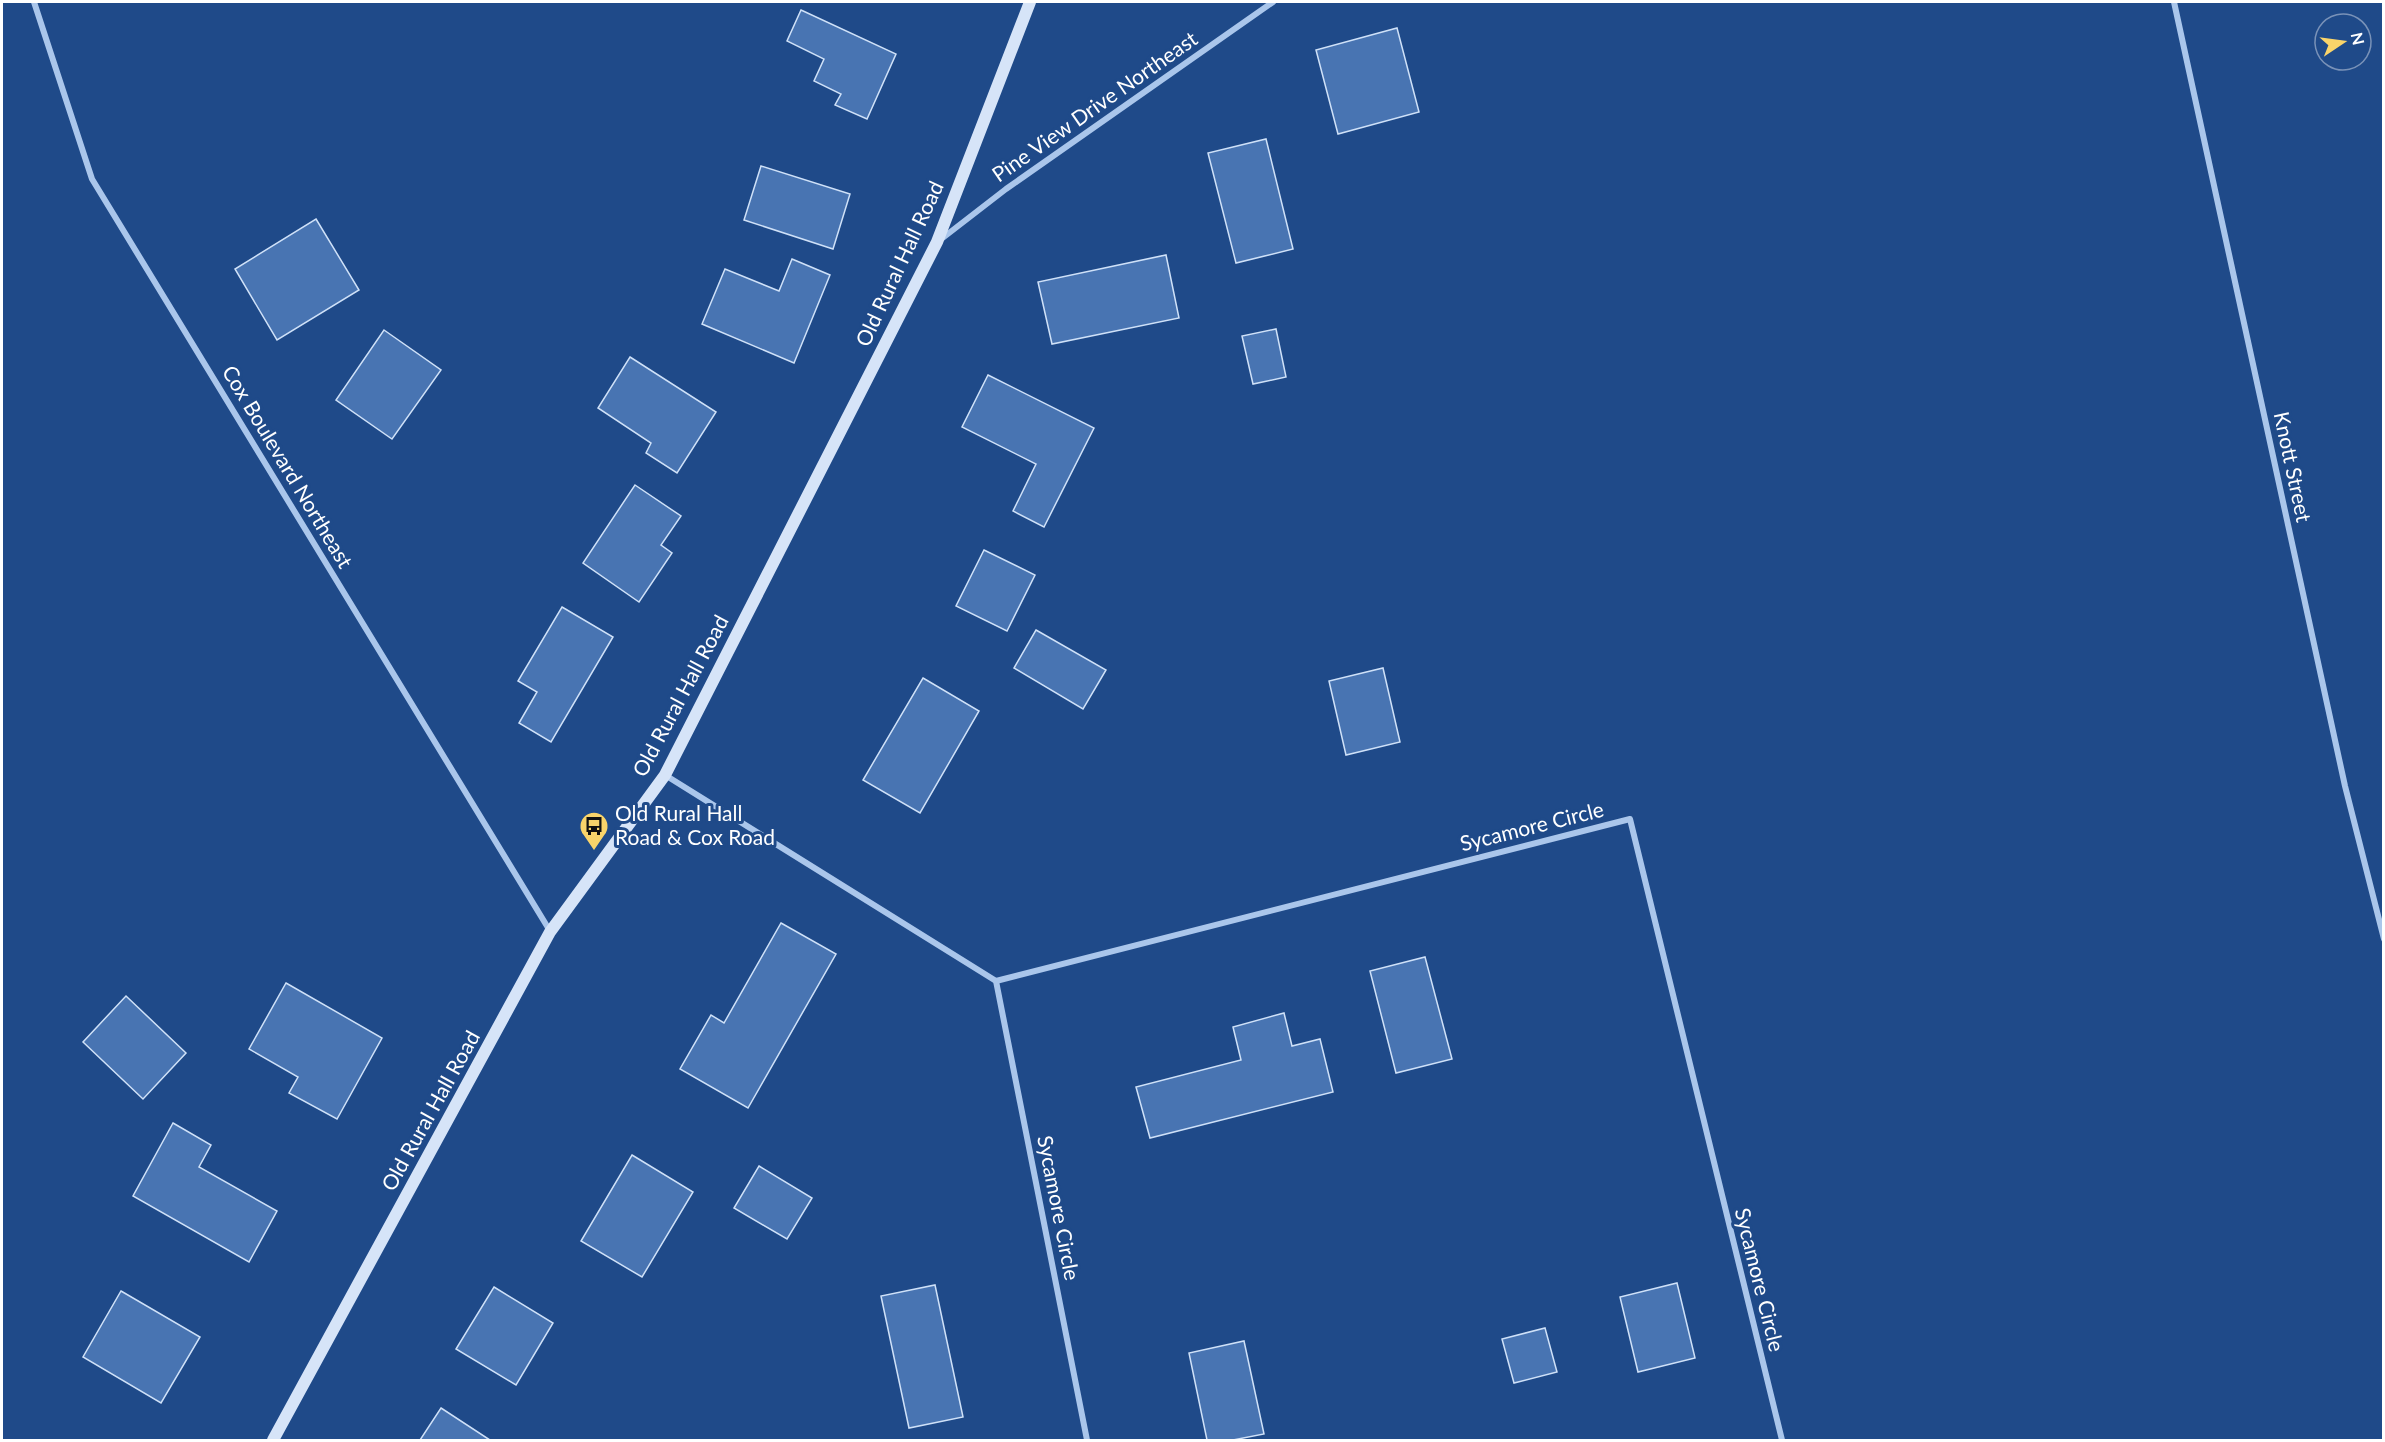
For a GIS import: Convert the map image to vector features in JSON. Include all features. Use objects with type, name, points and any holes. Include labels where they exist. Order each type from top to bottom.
[{"type":"main road","name":"Old Rural Hall Road","points":[[273,1440],[550,932],[665,775],[937,242],[1030,2]]},
{"type":"street","name":"Cox Boulevard Northeast","points":[[34,2],[92,179],[550,932]]},
{"type":"street","name":"Pine View Drive Northeast","points":[[937,242],[1006,189],[1273,2]]},
{"type":"street","name":"Knott Street","points":[[2174,2],[2345,786],[2384,939]]},
{"type":"street","points":[[665,775],[996,981]]},
{"type":"street","name":"Sycamore Circle","points":[[1087,1440],[996,981],[1630,819],[1782,1440]]},
{"type":"building","points":[[801,10],[896,54],[867,119],[835,105],[841,94],[814,81],[824,59],[787,41]]},
{"type":"building","points":[[1397,28],[1419,112],[1338,134],[1316,50]]},
{"type":"building","points":[[1266,139],[1293,249],[1236,263],[1208,153]]},
{"type":"building","points":[[761,166],[850,194],[833,249],[744,220]]},
{"type":"building","points":[[316,219],[359,290],[277,340],[235,269]]},
{"type":"building","points":[[1166,255],[1179,318],[1052,344],[1038,282]]},
{"type":"building","points":[[792,259],[830,275],[794,363],[702,324],[725,269],[779,291]]},
{"type":"building","points":[[1276,329],[1286,377],[1253,384],[1242,336]]},
{"type":"building","points":[[384,330],[441,370],[392,439],[336,400]]},
{"type":"building","points":[[630,357],[716,412],[677,473],[646,453],[651,443],[598,408]]},
{"type":"building","points":[[988,375],[1094,428],[1044,527],[1013,511],[1036,464],[962,427]]},
{"type":"building","points":[[635,485],[681,516],[661,545],[672,553],[639,602],[583,563]]},
{"type":"building","points":[[984,550],[1035,575],[1007,631],[956,606]]},
{"type":"building","points":[[562,607],[613,637],[551,742],[519,723],[537,692],[518,681]]},
{"type":"building","points":[[1036,630],[1106,670],[1083,709],[1014,668]]},
{"type":"building","points":[[1383,668],[1400,742],[1346,755],[1329,681]]},
{"type":"building","points":[[923,678],[979,711],[920,813],[863,780]]},
{"type":"building","points":[[781,923],[836,954],[748,1108],[680,1069],[711,1015],[724,1023]]},
{"type":"building","points":[[1425,957],[1452,1059],[1396,1073],[1370,971]]},
{"type":"building","points":[[286,983],[382,1038],[337,1119],[289,1093],[298,1077],[249,1049]]},
{"type":"building","points":[[126,996],[186,1053],[143,1099],[83,1042]]},
{"type":"building","points":[[1284,1013],[1292,1046],[1320,1039],[1333,1092],[1150,1138],[1136,1087],[1241,1060],[1233,1027]]},
{"type":"building","points":[[173,1123],[211,1145],[199,1167],[277,1211],[249,1262],[133,1196]]},
{"type":"building","points":[[632,1155],[693,1192],[642,1277],[581,1241]]},
{"type":"building","points":[[759,1166],[812,1198],[787,1239],[734,1208]]},
{"type":"building","points":[[1677,1283],[1695,1358],[1638,1372],[1620,1297]]},
{"type":"building","points":[[935,1285],[963,1417],[909,1428],[881,1296]]},
{"type":"building","points":[[494,1287],[553,1323],[516,1385],[456,1349]]},
{"type":"building","points":[[121,1291],[200,1337],[161,1403],[83,1357]]},
{"type":"building","points":[[1545,1328],[1557,1372],[1514,1383],[1502,1339]]},
{"type":"building","points":[[1244,1341],[1264,1434],[1233,1440],[1207,1440],[1189,1353]]},
{"type":"building","points":[[441,1408],[490,1440],[420,1440]]},
{"type":"place","name":"Old Rural Hall Road & Cox Road","points":[[594,852]]}]
